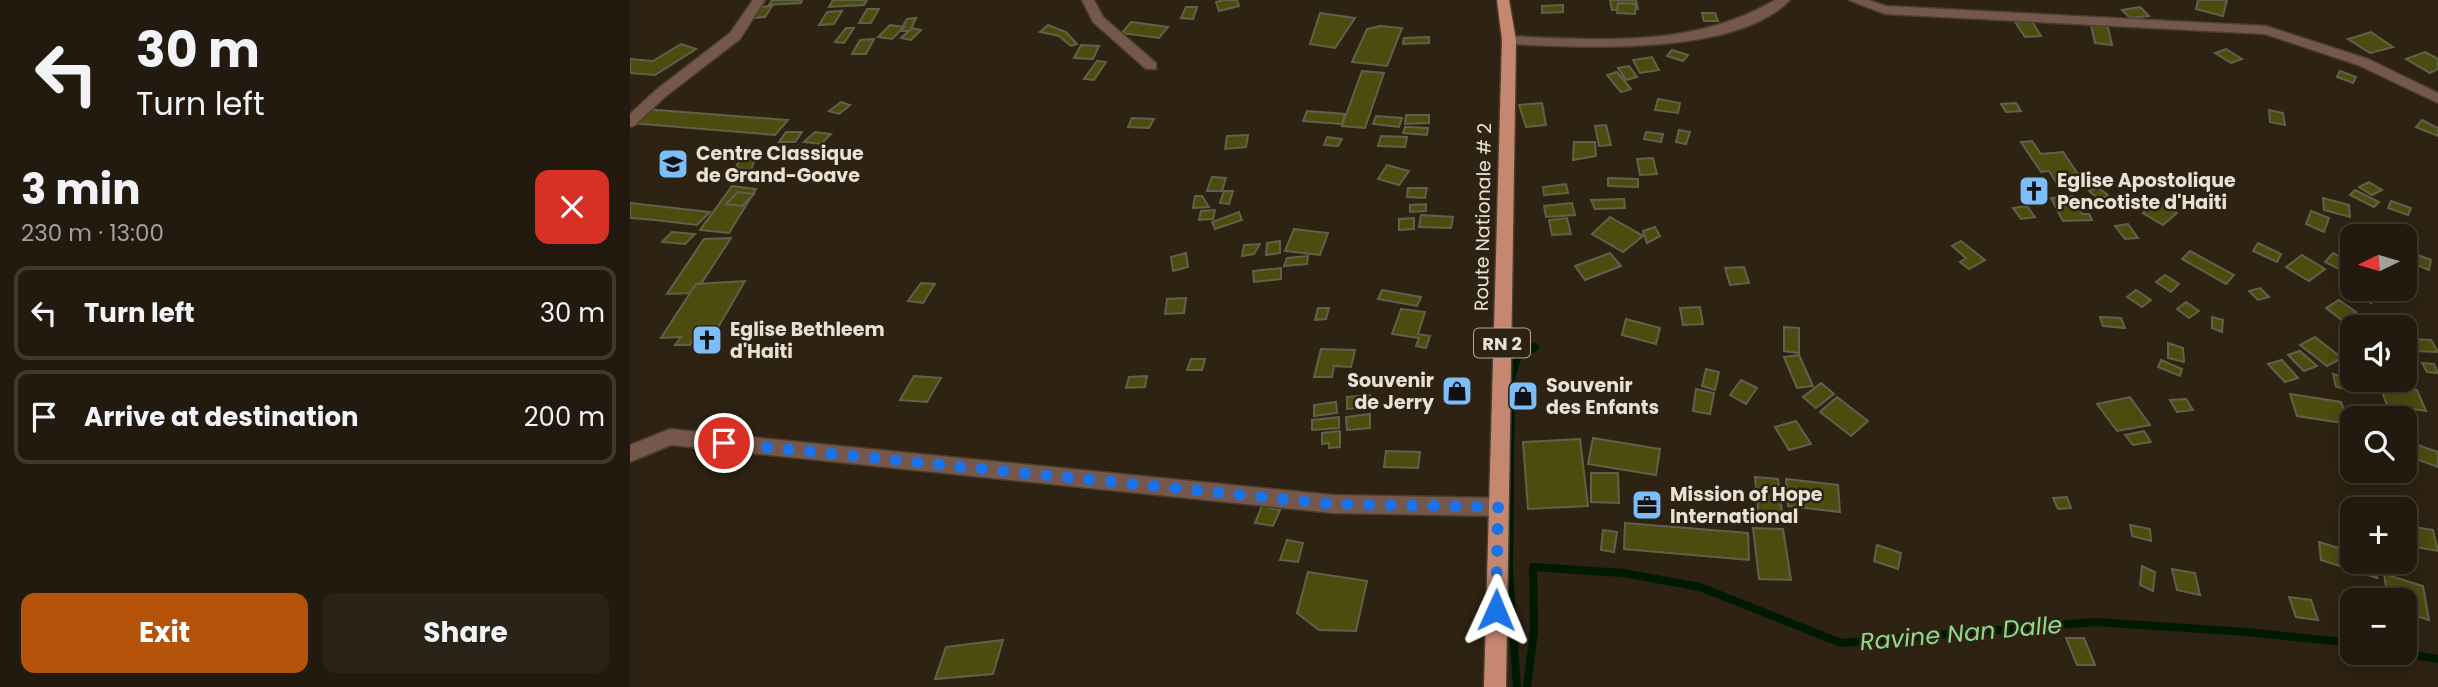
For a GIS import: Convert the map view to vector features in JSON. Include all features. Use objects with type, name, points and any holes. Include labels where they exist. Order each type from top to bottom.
[{"type":"main road","name":"Route Nationale # 2","points":[[1495,687],[1508,40],[1503,0]]},
{"type":"street","points":[[630,122],[734,36],[759,0]]},
{"type":"street","points":[[1088,0],[1098,19],[1152,66]]},
{"type":"street","points":[[1508,40],[1618,44],[1706,33],[1745,23],[1784,0]]},
{"type":"street","points":[[1855,0],[1885,10],[2266,30],[2363,62],[2438,99]]},
{"type":"street","points":[[630,454],[670,437],[1333,504],[1498,507]]},
{"type":"building","points":[[772,0],[802,0],[801,3],[769,5]]},
{"type":"building","points":[[833,0],[867,0],[864,5],[829,7]]},
{"type":"building","points":[[1237,0],[1239,6],[1219,11],[1216,2]]},
{"type":"building","points":[[1610,0],[1636,0],[1638,9],[1612,10]]},
{"type":"building","points":[[2198,0],[2227,0],[2223,16],[2196,9]]},
{"type":"building","points":[[1618,3],[1636,4],[1635,14],[1617,13]]},
{"type":"building","points":[[1563,5],[1563,12],[1542,13],[1542,6]]},
{"type":"building","points":[[772,6],[765,17],[753,18],[760,7]]},
{"type":"building","points":[[1186,7],[1197,7],[1193,19],[1181,18]]},
{"type":"building","points":[[2140,7],[2149,16],[2130,18],[2122,10]]},
{"type":"building","points":[[867,9],[879,9],[871,23],[859,23]]},
{"type":"building","points":[[842,11],[834,24],[819,25],[827,12]]},
{"type":"building","points":[[1320,13],[1355,18],[1335,48],[1310,44]]},
{"type":"building","points":[[1702,13],[1715,13],[1718,21],[1704,21]]},
{"type":"building","points":[[916,18],[910,31],[900,31],[907,19]]},
{"type":"building","points":[[2032,21],[2041,36],[2025,37],[2015,22]]},
{"type":"building","points":[[1131,22],[1168,27],[1159,38],[1122,33]]},
{"type":"building","points":[[890,25],[904,27],[892,39],[878,37]]},
{"type":"building","points":[[1048,25],[1066,32],[1077,44],[1071,46],[1059,36],[1040,32]]},
{"type":"building","points":[[2091,25],[2108,27],[2112,45],[2095,43]]},
{"type":"building","points":[[1380,26],[1402,28],[1387,66],[1352,62],[1367,29]]},
{"type":"building","points":[[846,28],[854,28],[844,43],[835,42]]},
{"type":"building","points":[[912,28],[921,30],[911,40],[901,38]]},
{"type":"building","points":[[2371,32],[2393,47],[2370,53],[2348,39]]},
{"type":"building","points":[[1429,37],[1429,43],[1403,44],[1404,38]]},
{"type":"building","points":[[874,39],[866,54],[852,54],[860,40]]},
{"type":"building","points":[[681,44],[696,49],[655,75],[630,73],[630,59],[653,61]]},
{"type":"building","points":[[1081,45],[1099,46],[1093,59],[1074,58]]},
{"type":"building","points":[[2226,49],[2242,59],[2231,63],[2215,53]]},
{"type":"building","points":[[1672,50],[1688,55],[1683,61],[1667,56]]},
{"type":"building","points":[[2425,52],[2438,59],[2438,69],[2430,73],[2406,59]]},
{"type":"building","points":[[1652,57],[1659,70],[1640,73],[1633,60]]},
{"type":"building","points":[[1097,61],[1106,62],[1094,80],[1084,79]]},
{"type":"building","points":[[1629,66],[1637,77],[1626,80],[1618,68]]},
{"type":"building","points":[[1362,71],[1384,73],[1365,128],[1342,126]]},
{"type":"building","points":[[2340,71],[2356,77],[2353,83],[2337,77]]},
{"type":"building","points":[[1617,72],[1631,89],[1621,92],[1607,75]]},
{"type":"building","points":[[1658,99],[1680,103],[1678,113],[1655,110]]},
{"type":"building","points":[[841,102],[850,105],[839,114],[829,111]]},
{"type":"building","points":[[1542,103],[1546,125],[1526,127],[1519,105]]},
{"type":"building","points":[[2016,103],[2021,111],[2006,112],[2001,104]]},
{"type":"building","points":[[644,109],[788,120],[775,135],[630,123]]},
{"type":"building","points":[[2269,110],[2283,113],[2285,125],[2270,122]]},
{"type":"building","points":[[1307,111],[1345,114],[1342,124],[1303,121]]},
{"type":"building","points":[[1406,115],[1429,115],[1429,123],[1405,124]]},
{"type":"building","points":[[1376,116],[1402,118],[1399,127],[1373,124]]},
{"type":"building","points":[[1132,118],[1154,119],[1149,128],[1128,127]]},
{"type":"building","points":[[2422,120],[2438,128],[2438,136],[2416,127]]},
{"type":"building","points":[[1606,125],[1611,145],[1599,146],[1595,126]]},
{"type":"building","points":[[1405,127],[1428,128],[1427,135],[1403,133]]},
{"type":"building","points":[[1679,130],[1690,132],[1686,144],[1676,142]]},
{"type":"building","points":[[786,132],[802,132],[795,142],[779,142]]},
{"type":"building","points":[[815,132],[831,134],[821,144],[804,142]]},
{"type":"building","points":[[1646,132],[1663,134],[1661,142],[1644,139]]},
{"type":"building","points":[[1248,135],[1246,147],[1225,149],[1227,136]]},
{"type":"building","points":[[1381,136],[1407,137],[1405,147],[1378,146]]},
{"type":"building","points":[[1327,137],[1342,139],[1338,146],[1324,145]]},
{"type":"building","points":[[2032,141],[2041,154],[2063,152],[2086,186],[2060,188],[2049,171],[2041,172],[2021,142]]},
{"type":"building","points":[[1574,142],[1595,142],[1596,156],[1573,160]]},
{"type":"building","points":[[759,149],[751,170],[735,168],[747,150]]},
{"type":"building","points":[[1653,158],[1657,174],[1640,175],[1637,159]]},
{"type":"building","points":[[1387,165],[1409,171],[1399,185],[1378,179]]},
{"type":"building","points":[[1212,177],[1226,178],[1222,191],[1207,191]]},
{"type":"building","points":[[1608,178],[1638,179],[1638,187],[1608,186]]},
{"type":"building","points":[[2369,182],[2382,190],[2372,195],[2359,187]]},
{"type":"building","points":[[1566,184],[1568,193],[1544,195],[1543,187]]},
{"type":"building","points":[[732,186],[756,189],[729,233],[700,230]]},
{"type":"building","points":[[2097,187],[2108,195],[2100,200],[2089,191]]},
{"type":"building","points":[[1408,188],[1427,188],[1425,198],[1407,197]]},
{"type":"building","points":[[2355,190],[2379,202],[2374,207],[2350,195]]},
{"type":"building","points":[[1224,191],[1233,191],[1229,204],[1220,203]]},
{"type":"building","points":[[738,192],[754,194],[742,206],[726,204]]},
{"type":"building","points":[[1195,196],[1202,196],[1209,207],[1193,208]]},
{"type":"building","points":[[2073,196],[2082,214],[2089,214],[2092,220],[2063,221],[2051,198]]},
{"type":"building","points":[[2323,198],[2349,205],[2350,217],[2324,210]]},
{"type":"building","points":[[1624,199],[1625,208],[1595,209],[1591,200]]},
{"type":"building","points":[[2156,201],[2177,213],[2163,225],[2143,213]]},
{"type":"building","points":[[2391,201],[2411,208],[2408,215],[2388,208]]},
{"type":"building","points":[[630,203],[710,212],[697,225],[630,218]]},
{"type":"building","points":[[1572,203],[1575,215],[1546,217],[1544,206]]},
{"type":"building","points":[[1426,204],[1426,211],[1410,212],[1410,205]]},
{"type":"building","points":[[2027,206],[2035,217],[2021,219],[2013,208]]},
{"type":"building","points":[[1215,210],[1213,219],[1199,220],[1201,211]]},
{"type":"building","points":[[2311,211],[2329,218],[2324,232],[2306,224]]},
{"type":"building","points":[[1239,212],[1242,220],[1215,229],[1212,222]]},
{"type":"building","points":[[1421,215],[1453,217],[1451,228],[1419,227]]},
{"type":"building","points":[[1610,217],[1643,236],[1623,252],[1592,234]]},
{"type":"building","points":[[1414,218],[1414,229],[1399,230],[1399,219]]},
{"type":"building","points":[[1567,218],[1571,234],[1552,235],[1549,220]]},
{"type":"building","points":[[2128,224],[2138,238],[2125,239],[2115,226]]},
{"type":"building","points":[[1655,227],[1660,236],[1647,243],[1643,231]]},
{"type":"building","points":[[1294,229],[1328,233],[1320,255],[1285,251]]},
{"type":"building","points":[[672,232],[695,234],[685,244],[662,242]]},
{"type":"building","points":[[731,238],[695,293],[667,294],[704,239]]},
{"type":"building","points":[[1280,241],[1280,253],[1266,255],[1267,243]]},
{"type":"building","points":[[1961,241],[1985,260],[1969,269],[1960,262],[1966,258],[1952,246]]},
{"type":"building","points":[[2258,243],[2281,254],[2277,262],[2253,251]]},
{"type":"building","points":[[1260,244],[1254,254],[1242,256],[1244,245]]},
{"type":"building","points":[[2190,251],[2234,275],[2226,284],[2182,259]]},
{"type":"building","points":[[1186,253],[1188,267],[1173,271],[1171,257]]},
{"type":"building","points":[[1610,253],[1621,266],[1585,280],[1575,266]]},
{"type":"building","points":[[2333,253],[2340,257],[2340,270],[2325,262]]},
{"type":"building","points":[[2302,255],[2325,269],[2309,281],[2286,267]]},
{"type":"building","points":[[2417,255],[2431,260],[2429,270],[2417,265]]},
{"type":"building","points":[[1308,256],[1307,264],[1284,266],[1287,258]]},
{"type":"building","points":[[1744,267],[1749,283],[1730,285],[1725,268]]},
{"type":"building","points":[[1281,268],[1281,279],[1254,282],[1253,271]]},
{"type":"building","points":[[2165,275],[2179,284],[2171,292],[2156,282]]},
{"type":"building","points":[[745,281],[713,336],[695,336],[690,345],[675,345],[681,337],[661,338],[696,284]]},
{"type":"building","points":[[921,283],[935,284],[923,303],[908,301]]},
{"type":"building","points":[[2260,288],[2269,297],[2258,300],[2249,291]]},
{"type":"building","points":[[1382,290],[1421,297],[1417,306],[1378,299]]},
{"type":"building","points":[[2136,290],[2151,300],[2142,307],[2127,297]]},
{"type":"building","points":[[1186,298],[1184,313],[1165,314],[1167,299]]},
{"type":"building","points":[[2339,300],[2356,312],[2340,315],[2340,318],[2326,308]]},
{"type":"building","points":[[2186,302],[2199,311],[2189,318],[2177,309]]},
{"type":"building","points":[[1700,307],[1703,324],[1683,325],[1680,308]]},
{"type":"building","points":[[1318,308],[1329,308],[1326,319],[1315,320]]},
{"type":"building","points":[[1401,309],[1425,312],[1418,334],[1430,336],[1426,348],[1416,346],[1419,338],[1392,334]]},
{"type":"building","points":[[2100,317],[2121,318],[2125,328],[2103,326]]},
{"type":"building","points":[[2212,317],[2223,320],[2222,332],[2212,328]]},
{"type":"building","points":[[1626,319],[1660,328],[1656,344],[1622,335]]},
{"type":"building","points":[[1784,327],[1799,328],[1799,353],[1784,351]]},
{"type":"building","points":[[2315,337],[2340,359],[2327,366],[2300,345]]},
{"type":"building","points":[[2417,339],[2431,340],[2438,352],[2417,351]]},
{"type":"building","points":[[2168,343],[2183,348],[2184,362],[2168,358]]},
{"type":"building","points":[[1321,349],[1355,350],[1351,367],[1334,366],[1332,377],[1314,377]]},
{"type":"building","points":[[2300,351],[2317,366],[2304,371],[2288,355]]},
{"type":"building","points":[[1799,355],[1813,386],[1797,388],[1784,357]]},
{"type":"building","points":[[1191,359],[1205,359],[1202,370],[1187,370]]},
{"type":"building","points":[[2161,360],[2182,369],[2180,376],[2158,367]]},
{"type":"building","points":[[2282,360],[2298,378],[2285,382],[2268,364]]},
{"type":"building","points":[[2422,363],[2434,364],[2438,373],[2427,372]]},
{"type":"building","points":[[1706,369],[1719,372],[1715,390],[1702,386]]},
{"type":"building","points":[[2333,374],[2340,376],[2340,388],[2336,387]]},
{"type":"building","points":[[914,376],[941,378],[927,402],[900,400]]},
{"type":"building","points":[[1147,376],[1145,387],[1126,388],[1129,377]]},
{"type":"building","points":[[1741,380],[1757,388],[1746,404],[1730,395]]},
{"type":"building","points":[[1821,383],[1834,394],[1816,408],[1803,397]]},
{"type":"building","points":[[1696,389],[1714,393],[1710,414],[1693,411]]},
{"type":"building","points":[[2417,390],[2426,411],[2417,410],[2417,406],[2387,405],[2382,392]]},
{"type":"building","points":[[2290,394],[2341,402],[2342,406],[2340,406],[2340,423],[2297,416]]},
{"type":"building","points":[[1370,395],[1371,407],[1347,409],[1347,397]]},
{"type":"building","points":[[1837,397],[1868,421],[1851,436],[1820,412]]},
{"type":"building","points":[[2130,397],[2150,425],[2117,431],[2097,404]]},
{"type":"building","points":[[2186,399],[2193,410],[2177,412],[2170,400]]},
{"type":"building","points":[[1336,402],[1337,413],[1314,416],[1314,405]]},
{"type":"building","points":[[1370,414],[1370,428],[1347,430],[1346,417]]},
{"type":"building","points":[[1339,417],[1339,428],[1312,430],[1312,420]]},
{"type":"building","points":[[1796,421],[1811,444],[1789,450],[1775,427]]},
{"type":"building","points":[[1340,431],[1340,447],[1329,448],[1329,443],[1322,444],[1322,433]]},
{"type":"building","points":[[2144,431],[2151,442],[2133,445],[2125,435]]},
{"type":"building","points":[[1593,438],[1660,449],[1656,475],[1588,464]]},
{"type":"building","points":[[1580,439],[1588,506],[1528,509],[1523,442]]},
{"type":"building","points":[[2417,445],[2438,452],[2438,467],[2417,459]]},
{"type":"building","points":[[1386,451],[1420,452],[1418,468],[1384,467]]},
{"type":"building","points":[[1591,473],[1618,473],[1619,503],[1591,502]]},
{"type":"building","points":[[1755,477],[1778,479],[1783,520],[1759,519]]},
{"type":"building","points":[[1786,479],[1838,485],[1840,512],[1788,506]]},
{"type":"building","points":[[2067,497],[2071,508],[2058,509],[2053,498]]},
{"type":"building","points":[[1262,506],[1280,510],[1273,526],[1255,523]]},
{"type":"building","points":[[1625,523],[1748,533],[1749,560],[1624,549]]},
{"type":"building","points":[[2130,525],[2150,529],[2151,541],[2132,536]]},
{"type":"building","points":[[2417,527],[2433,530],[2438,551],[2417,547]]},
{"type":"building","points":[[1753,528],[1783,529],[1791,580],[1759,579]]},
{"type":"building","points":[[1603,530],[1617,532],[1614,552],[1601,550]]},
{"type":"building","points":[[1287,540],[1303,543],[1298,562],[1280,560]]},
{"type":"building","points":[[2319,542],[2340,548],[2340,566],[2321,560]]},
{"type":"building","points":[[1877,545],[1901,553],[1898,569],[1874,561]]},
{"type":"building","points":[[2142,566],[2155,572],[2153,591],[2140,585]]},
{"type":"building","points":[[2172,569],[2195,573],[2200,595],[2177,590]]},
{"type":"building","points":[[1308,572],[1367,581],[1356,631],[1319,630],[1297,613]]},
{"type":"building","points":[[2384,574],[2423,586],[2429,620],[2417,616],[2417,588],[2386,588]]},
{"type":"building","points":[[2289,597],[2311,600],[2318,620],[2296,617]]},
{"type":"building","points":[[2066,638],[2084,638],[2095,665],[2077,665]]},
{"type":"building","points":[[1003,640],[993,674],[935,679],[946,647]]},
{"type":"waterway","points":[[1517,687],[1509,569],[1511,377],[1518,356],[1535,347]]},
{"type":"waterway","name":"Ravine Nan Dalle","points":[[1527,686],[1534,632],[1533,567],[1623,573],[1700,587],[1841,643],[2095,622],[2247,632],[2340,642]]},
{"type":"waterway","name":"Ravine Nan Dalle","points":[[2417,655],[2438,659]]},
{"type":"place","name":"Centre Classique de Grand-Goave","points":[[673,164]]},
{"type":"place","name":"Eglise Apostolique Pencotiste d'Haiti","points":[[2034,191]]},
{"type":"place","name":"Eglise Bethleem d'Haiti","points":[[707,340]]},
{"type":"place","name":"Souvenir de Jerry","points":[[1457,391]]},
{"type":"place","name":"Souvenir des Enfants","points":[[1523,396]]},
{"type":"place","name":"Mission of Hope International","points":[[1647,505]]},
{"type":"route","points":[[724,443],[1333,504],[1498,507],[1496,610]]}]
